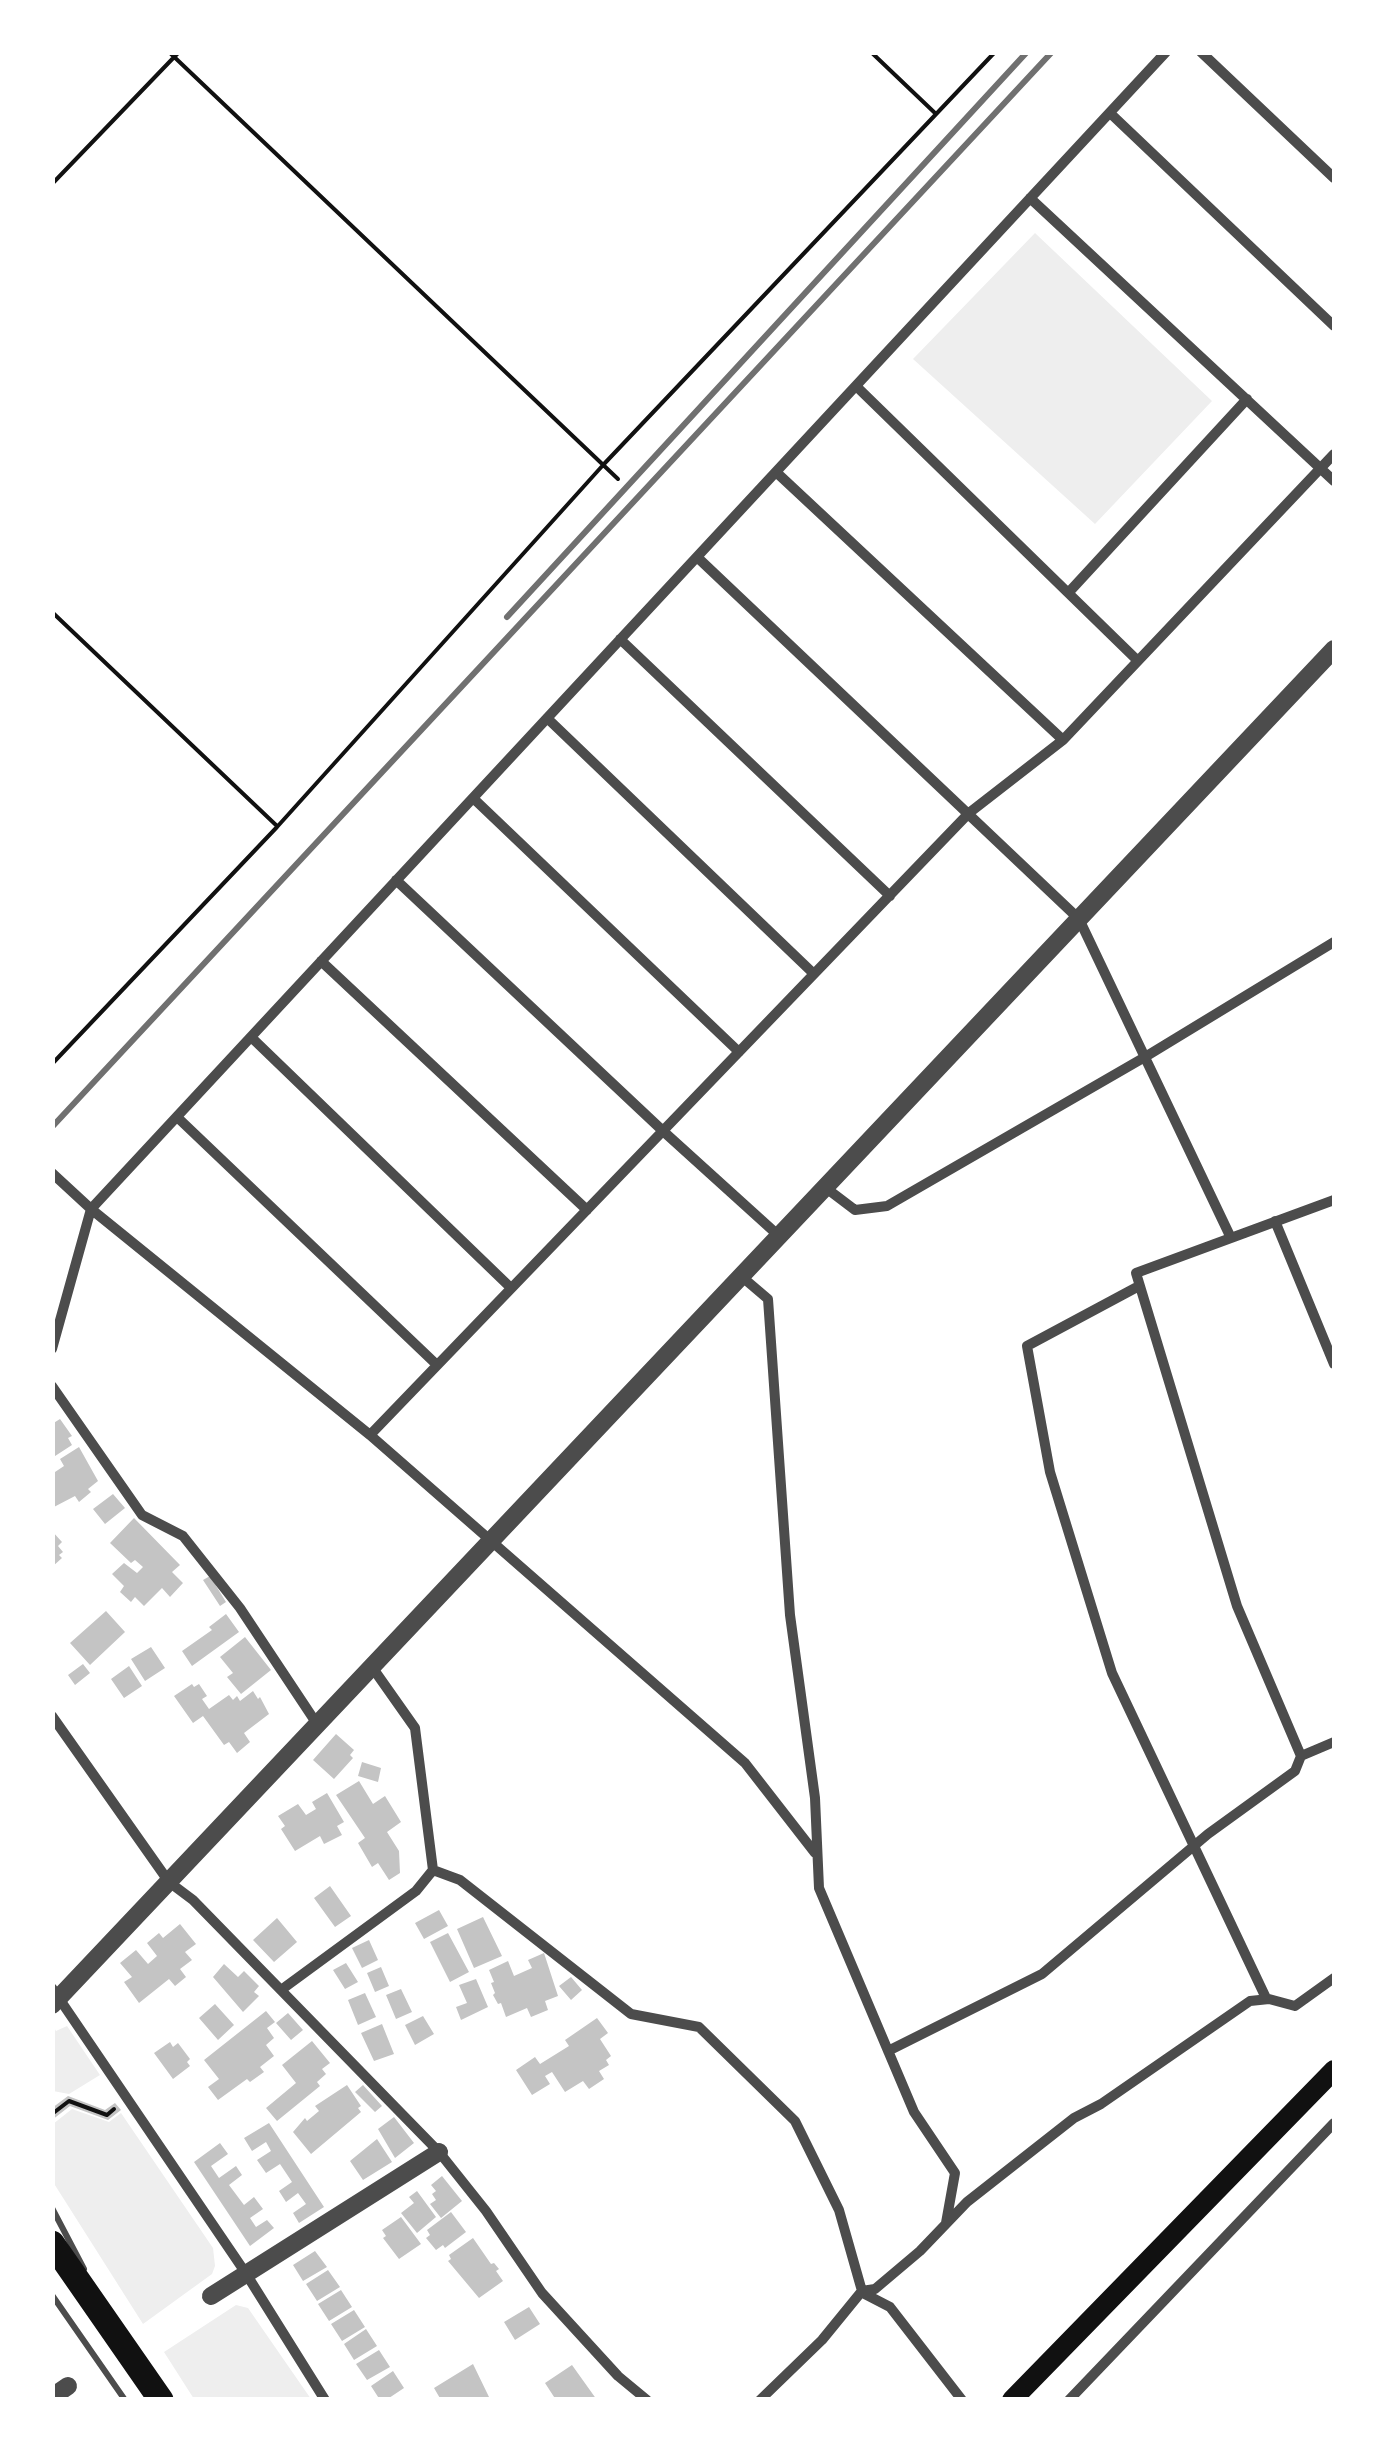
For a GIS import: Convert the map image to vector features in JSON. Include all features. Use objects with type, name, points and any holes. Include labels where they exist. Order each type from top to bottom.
[{"type":"highway","points":[[52,2242],[162,2400]]},
{"type":"main road","points":[[1012,2400],[1334,2070]]},
{"type":"street","points":[[52,1349],[91,1209],[1166,52]]},
{"type":"street","points":[[1200,52],[1334,178]]},
{"type":"street","points":[[1110,113],[1334,326]]},
{"type":"street","points":[[1030,198],[1334,481]]},
{"type":"street","points":[[856,386],[1138,661]]},
{"type":"street","points":[[1070,591],[1247,400]]},
{"type":"street","points":[[370,1434],[970,813],[1063,740],[1334,454]]},
{"type":"street","points":[[776,472],[1063,740]]},
{"type":"street","points":[[696,557],[1079,919],[1231,1238]]},
{"type":"street","points":[[620,640],[890,896]]},
{"type":"street","points":[[325,2400],[245,2272],[55,1996],[169,1882],[1334,649]]},
{"type":"street","points":[[547,718],[814,974]]},
{"type":"street","points":[[473,798],[739,1052]]},
{"type":"street","points":[[396,880],[662,1132],[779,1236]]},
{"type":"street","points":[[826,1188],[855,1210],[887,1206],[1146,1057],[1334,942]]},
{"type":"street","points":[[322,961],[587,1210]]},
{"type":"street","points":[[250,1037],[512,1288]]},
{"type":"street","points":[[176,1117],[437,1365]]},
{"type":"street","points":[[52,1172],[91,1209],[370,1434],[745,1764],[815,1852]]},
{"type":"street","points":[[888,2051],[1042,1974],[1192,1848],[1296,1771],[1301,1756],[1238,1606],[1136,1273],[1334,1200]]},
{"type":"street","points":[[1275,1221],[1334,1364]]},
{"type":"street","points":[[741,1276],[768,1298],[790,1616],[815,1798],[819,1888],[914,2112],[955,2172],[946,2223]]},
{"type":"street","points":[[1140,1286],[1026,1346],[1050,1472],[1112,1674],[1266,1998]]},
{"type":"street","points":[[52,1386],[142,1515],[183,1536],[240,1608],[318,1724]]},
{"type":"street","points":[[281,1990],[416,1892],[433,1870],[415,1728],[372,1667]]},
{"type":"street","points":[[52,1716],[169,1882],[193,1900],[439,2152],[486,2211],[542,2293],[618,2376],[647,2400]]},
{"type":"street","points":[[1301,1756],[1334,1742]]},
{"type":"street","points":[[433,1870],[474,1890],[632,2014],[699,2027],[795,2120],[840,2210],[861,2292],[890,2308],[962,2400]]},
{"type":"street","points":[[760,2400],[822,2340],[861,2292],[874,2289],[920,2251],[967,2202],[1074,2118],[1101,2104],[1250,2000],[1266,1998],[1295,2006],[1334,1978]]},
{"type":"street","points":[[1069,2400],[1334,2122]]},
{"type":"street","points":[[211,2296],[439,2152]]},
{"type":"lane","points":[[52,2208],[116,2334]]},
{"type":"lane","points":[[52,2295],[125,2400]]},
{"type":"path","points":[[169,52],[618,480]]},
{"type":"path","points":[[871,52],[936,114]]},
{"type":"path","points":[[52,1064],[277,827],[604,464],[995,52]]},
{"type":"path","points":[[52,184],[176,55]]},
{"type":"path","points":[[52,612],[277,827]]},
{"type":"path","points":[[52,2114],[69,2101],[107,2115],[115,2108]]},
{"type":"shaded area","points":[[1035,233],[1212,401],[1095,524],[913,359]]},
{"type":"shaded area","points":[[53,2026],[56,2031],[67,2026],[100,2075],[69,2094],[53,2091]]},
{"type":"shaded area","points":[[72,2109],[109,2122],[121,2113],[213,2248],[212,2274],[143,2324],[53,2182],[53,2124]]},
{"type":"shaded area","points":[[236,2305],[248,2308],[311,2399],[194,2399],[164,2352]]},
{"type":"building","points":[[60,1419],[72,1436],[68,1438],[72,1445],[52,1458],[52,1424]]},
{"type":"building","points":[[79,1447],[98,1481],[79,1502],[75,1496],[52,1508],[52,1474],[64,1466],[60,1459]]},
{"type":"building","points":[[113,1494],[125,1508],[105,1524],[93,1509]]},
{"type":"building","points":[[134,1518],[180,1565],[172,1572],[183,1583],[170,1597],[162,1588],[144,1606],[135,1597],[131,1602],[120,1592],[124,1586],[112,1574],[124,1563],[137,1573],[143,1567],[135,1560],[131,1563],[110,1543]]},
{"type":"building","points":[[52,1531],[62,1542],[58,1546],[63,1552],[52,1567]]},
{"type":"building","points":[[210,1576],[226,1602],[220,1606],[203,1580]]},
{"type":"building","points":[[106,1611],[125,1632],[90,1665],[70,1643]]},
{"type":"building","points":[[226,1614],[239,1632],[192,1666],[182,1651],[212,1630],[209,1627]]},
{"type":"building","points":[[245,1637],[271,1670],[241,1694],[227,1677],[233,1673],[220,1657]]},
{"type":"building","points":[[151,1647],[165,1668],[145,1681],[131,1659]]},
{"type":"building","points":[[83,1664],[90,1673],[75,1685],[68,1675]]},
{"type":"building","points":[[129,1666],[142,1686],[124,1698],[111,1679]]},
{"type":"building","points":[[192,1684],[199,1684],[209,1709],[229,1695],[240,1701],[253,1691],[269,1714],[244,1733],[250,1742],[237,1753],[229,1742],[224,1745],[203,1716],[193,1723],[174,1696]]},
{"type":"building","points":[[336,1734],[354,1750],[350,1755],[353,1758],[334,1779],[313,1760]]},
{"type":"building","points":[[362,1762],[381,1768],[378,1782],[358,1776]]},
{"type":"building","points":[[359,1781],[373,1804],[385,1796],[401,1822],[387,1832],[399,1851],[400,1873],[389,1880],[378,1863],[372,1867],[358,1843],[365,1838],[336,1795]]},
{"type":"building","points":[[327,1793],[344,1822],[337,1826],[342,1835],[324,1844],[320,1836],[295,1851],[278,1816],[298,1804],[306,1815],[316,1809],[312,1802]]},
{"type":"building","points":[[330,1886],[351,1916],[335,1927],[314,1898]]},
{"type":"building","points":[[439,1910],[448,1926],[424,1939],[415,1923]]},
{"type":"building","points":[[483,1917],[502,1956],[474,1968],[457,1929]]},
{"type":"building","points":[[277,1918],[297,1942],[274,1962],[253,1940]]},
{"type":"building","points":[[180,1924],[196,1944],[185,1952],[192,1960],[180,1969],[186,1977],[175,1986],[169,1979],[139,2003],[124,1982],[132,1977],[120,1963],[136,1950],[148,1964],[157,1956],[147,1943],[159,1933],[163,1938]]},
{"type":"building","points":[[448,1933],[469,1972],[450,1982],[430,1942]]},
{"type":"building","points":[[369,1940],[378,1960],[362,1968],[352,1948]]},
{"type":"building","points":[[544,1953],[558,1996],[545,2001],[548,2010],[531,2017],[527,2008],[506,2017],[493,1995],[494,1982],[489,1970],[508,1961],[514,1976],[532,1968],[528,1960]]},
{"type":"building","points":[[346,1963],[358,1982],[345,1989],[333,1970]]},
{"type":"building","points":[[224,1964],[238,1977],[244,1971],[259,1986],[254,1992],[259,1996],[243,2012],[213,1977]]},
{"type":"building","points":[[381,1967],[389,1986],[375,1992],[367,1973]]},
{"type":"building","points":[[571,1977],[582,1990],[571,2000],[559,1986]]},
{"type":"building","points":[[476,1979],[488,2007],[461,2020],[456,2007],[467,2003],[459,1985]]},
{"type":"building","points":[[401,1989],[412,2012],[396,2019],[386,1995]]},
{"type":"building","points":[[365,1993],[376,2017],[358,2025],[348,2000]]},
{"type":"building","points":[[215,2004],[234,2025],[218,2040],[199,2018]]},
{"type":"building","points":[[266,2011],[275,2022],[267,2028],[274,2038],[266,2045],[274,2056],[260,2067],[264,2072],[218,2100],[208,2087],[219,2079],[204,2060]]},
{"type":"building","points":[[288,2013],[303,2030],[291,2040],[276,2023]]},
{"type":"building","points":[[423,2016],[434,2034],[415,2045],[405,2025]]},
{"type":"building","points":[[597,2018],[608,2033],[600,2039],[611,2056],[606,2060],[609,2065],[599,2071],[604,2079],[589,2089],[583,2081],[565,2092],[552,2072],[545,2076],[550,2084],[532,2095],[516,2070],[535,2057],[540,2064],[569,2046],[565,2040]]},
{"type":"building","points":[[382,2024],[394,2054],[374,2061],[361,2033]]},
{"type":"building","points":[[312,2041],[330,2063],[322,2069],[326,2074],[317,2082],[320,2086],[277,2121],[266,2108],[296,2083],[282,2065]]},
{"type":"building","points":[[170,2042],[173,2047],[178,2043],[190,2059],[190,2066],[173,2079],[154,2053]]},
{"type":"building","points":[[347,2085],[361,2112],[311,2154],[293,2132],[305,2118],[307,2121],[319,2111],[315,2106]]},
{"type":"building","points":[[363,2085],[382,2106],[375,2112],[355,2092]]},
{"type":"building","points":[[68,2096],[105,2110],[115,2103],[121,2110],[108,2120],[70,2106],[52,2120],[52,2108]]},
{"type":"building","points":[[394,2117],[414,2143],[395,2158],[378,2129]]},
{"type":"building","points":[[269,2123],[324,2207],[299,2223],[293,2213],[306,2204],[298,2193],[286,2202],[279,2191],[292,2182],[280,2164],[266,2173],[257,2160],[271,2151],[266,2142],[252,2151],[244,2138]]},
{"type":"building","points":[[377,2139],[392,2162],[363,2180],[350,2161]]},
{"type":"building","points":[[220,2143],[228,2154],[211,2166],[219,2178],[236,2166],[242,2175],[229,2185],[244,2205],[254,2197],[263,2209],[250,2218],[256,2227],[267,2220],[274,2228],[250,2246],[194,2162]]},
{"type":"building","points":[[442,2176],[462,2201],[441,2218],[430,2204],[436,2200],[431,2185]]},
{"type":"building","points":[[417,2191],[436,2217],[417,2233],[401,2213],[414,2203],[409,2197]]},
{"type":"building","points":[[451,2212],[466,2232],[436,2250],[426,2238],[430,2235],[427,2230]]},
{"type":"building","points":[[401,2217],[421,2244],[399,2259],[383,2238],[386,2236],[382,2230]]},
{"type":"building","points":[[473,2238],[499,2269],[496,2271],[503,2281],[479,2298],[448,2261],[449,2255]]},
{"type":"building","points":[[315,2251],[327,2267],[303,2281],[293,2265]]},
{"type":"building","points":[[328,2270],[340,2287],[317,2301],[306,2284]]},
{"type":"building","points":[[341,2290],[352,2307],[329,2321],[318,2304]]},
{"type":"building","points":[[529,2307],[540,2324],[515,2340],[504,2322]]},
{"type":"building","points":[[354,2310],[365,2327],[342,2341],[331,2324]]},
{"type":"building","points":[[366,2329],[377,2346],[354,2360],[344,2344]]},
{"type":"building","points":[[379,2350],[390,2367],[367,2380],[356,2364]]},
{"type":"building","points":[[473,2364],[489,2397],[441,2400],[434,2388]]},
{"type":"building","points":[[572,2365],[597,2400],[556,2400],[545,2383]]},
{"type":"building","points":[[393,2371],[404,2388],[380,2400],[371,2386]]},
{"type":"railway","points":[[507,617],[1027,52]]},
{"type":"railway","points":[[52,1127],[1052,52]]}]
